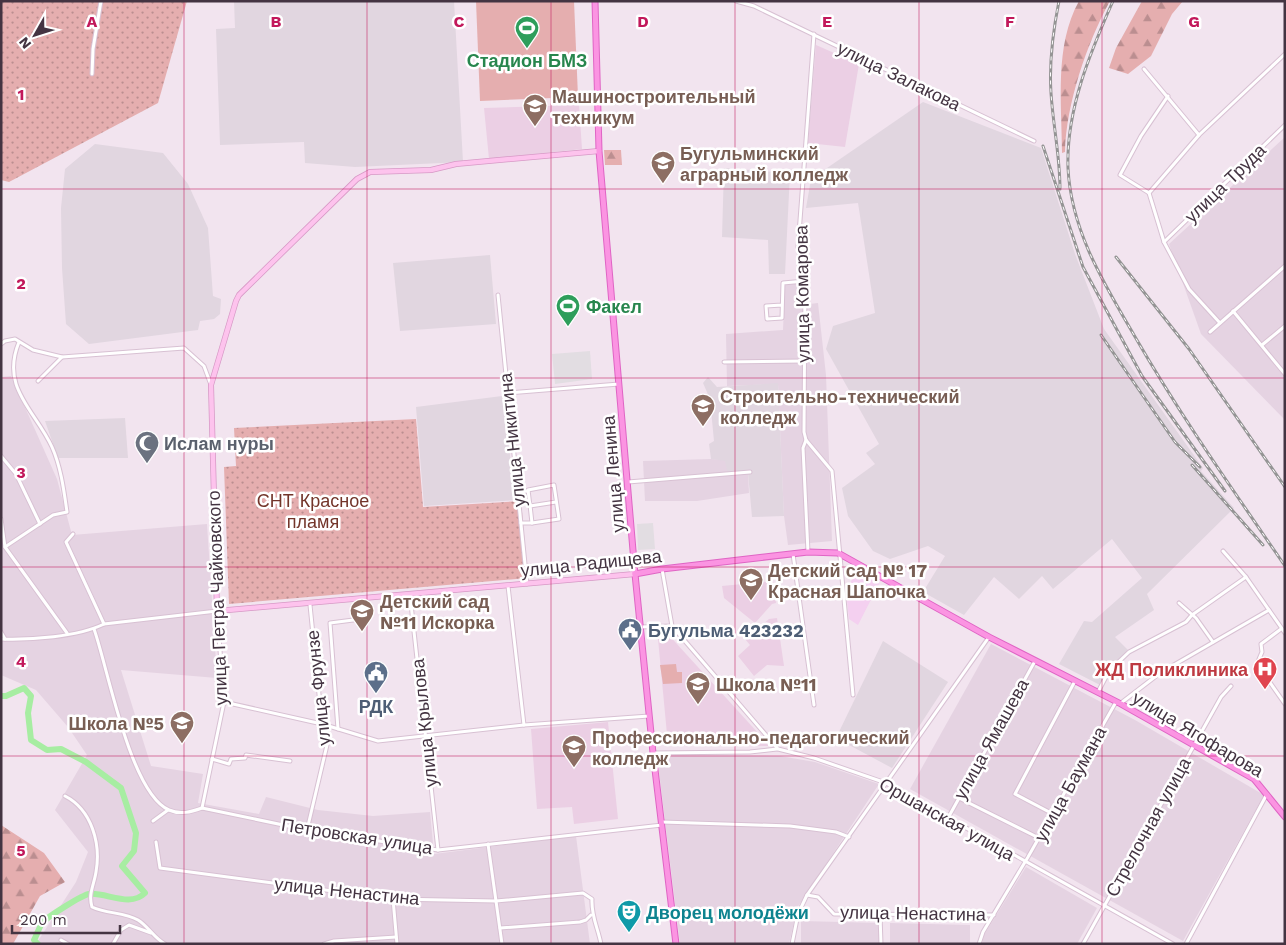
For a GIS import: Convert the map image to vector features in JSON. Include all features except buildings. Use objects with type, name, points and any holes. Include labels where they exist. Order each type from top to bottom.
[{"type":"main road","name":"улица Ленина","points":[[595,1],[599,151],[627,482],[653,753],[676,944]]},
{"type":"main road","name":"улица Радищева","points":[[635,574],[662,569],[808,552],[838,554],[850,558],[953,617]]},
{"type":"main road","name":"улица Ягофарова","points":[[953,617],[1098,692],[1254,779],[1285,818]]},
{"type":"street","points":[[92,74],[93,50],[101,1]]},
{"type":"street","name":"улица Залакова","points":[[736,1],[754,6],[814,34],[1034,141]]},
{"type":"street","name":"улица Комарова","points":[[808,552],[803,448],[806,440],[804,432],[805,281],[798,247],[814,34]]},
{"type":"street","points":[[1149,192],[1199,135],[1285,54]]},
{"type":"street","points":[[1144,69],[1199,135]]},
{"type":"street","points":[[1168,96],[1141,136],[1120,175],[1149,192],[1164,242],[1189,290],[1220,323]]},
{"type":"street","name":"улица Труда","points":[[1164,242],[1285,125]]},
{"type":"street","name":"улица Петра Чайковского","points":[[211,385],[239,295],[358,179],[370,172],[431,170],[456,164],[599,151]]},
{"type":"street","points":[[1210,332],[1285,266]]},
{"type":"street","points":[[782,305],[766,306],[767,319],[782,318],[783,283],[805,281]]},
{"type":"street","name":"улица Никитина","points":[[498,295],[527,584]]},
{"type":"street","points":[[1234,310],[1285,374]]},
{"type":"street","points":[[1262,345],[1285,326]]},
{"type":"street","points":[[1,344],[15,339],[19,342],[13,362],[16,384],[28,412],[42,426],[56,458],[67,512],[53,515],[5,547]]},
{"type":"street","name":"улица Петра Чайковского","points":[[19,342],[33,350],[62,357],[184,348],[204,366],[211,385],[217,612],[224,702],[202,808]]},
{"type":"street","points":[[38,380],[62,357]]},
{"type":"street","points":[[724,362],[804,361]]},
{"type":"street","points":[[507,393],[620,384]]},
{"type":"street","points":[[806,440],[832,471],[838,554],[853,695]]},
{"type":"street","points":[[1,456],[16,474],[40,524]]},
{"type":"street","points":[[627,482],[750,472]]},
{"type":"street","points":[[518,492],[554,485],[559,519],[521,523]]},
{"type":"street","points":[[528,490],[532,523]]},
{"type":"street","points":[[530,506],[556,502]]},
{"type":"street","points":[[1,519],[5,547],[67,633]]},
{"type":"street","points":[[73,534],[66,542],[104,624]]},
{"type":"street","points":[[1222,551],[1246,577],[1285,633]]},
{"type":"street","points":[[794,554],[814,705]]},
{"type":"street","points":[[662,569],[672,626],[778,749]]},
{"type":"street","name":"улица Радищева","points":[[217,612],[635,574]]},
{"type":"street","points":[[1098,692],[1109,671],[1130,652],[1176,628],[1246,577]]},
{"type":"street","points":[[508,586],[524,725]]},
{"type":"street","name":"улица Крылова","points":[[410,595],[438,850]]},
{"type":"street","points":[[1179,603],[1192,615],[1213,642]]},
{"type":"street","name":"улица Фрунзе","points":[[307,830],[327,744],[322,724],[310,605]]},
{"type":"street","points":[[1118,703],[1160,673],[1269,610]]},
{"type":"street","points":[[1,632],[3,639],[36,639],[94,629],[104,624],[217,612]]},
{"type":"street","points":[[338,729],[330,623],[361,619]]},
{"type":"street","points":[[640,627],[672,626]]},
{"type":"street","points":[[1282,628],[1261,644],[1262,652],[1258,664],[1285,704]]},
{"type":"street","points":[[94,629],[125,737],[138,771],[152,796],[168,810],[188,813],[202,808]]},
{"type":"street","points":[[792,944],[798,914],[807,895],[989,637]]},
{"type":"street","name":"улица Ямашева","points":[[948,818],[1035,660]]},
{"type":"street","points":[[1053,814],[1015,794],[1076,681]]},
{"type":"street","name":"Стрелочная улица","points":[[1083,944],[1194,744],[1221,697],[1231,686]]},
{"type":"street","points":[[224,702],[322,724],[378,741],[424,734],[650,716]]},
{"type":"street","name":"улица Баумана","points":[[978,944],[983,932],[995,915],[1118,703]]},
{"type":"street","points":[[653,753],[750,752],[778,749]]},
{"type":"street","name":"Оршанская улица","points":[[778,749],[814,758],[886,783],[1025,863],[1172,944]]},
{"type":"street","points":[[212,759],[229,764],[231,759],[245,758],[246,755],[290,761]]},
{"type":"street","points":[[1186,944],[1267,794]]},
{"type":"street","points":[[65,796],[82,812],[92,826],[96,841],[96,872],[89,898],[92,907],[104,912],[126,915],[139,920],[165,944]]},
{"type":"street","points":[[959,798],[1039,838]]},
{"type":"street","name":"Петровская улица","points":[[202,808],[307,830],[438,850],[662,823],[790,826],[836,832],[849,837]]},
{"type":"street","points":[[153,821],[168,810]]},
{"type":"street","name":"улица Ненастина","points":[[156,842],[160,868],[393,899],[496,900],[583,893],[592,899],[591,915]]},
{"type":"street","points":[[488,844],[502,944]]},
{"type":"street","name":"улица Ненастина","points":[[807,895],[818,897],[834,914],[995,915]]},
{"type":"street","points":[[393,899],[397,944]]},
{"type":"street","points":[[500,928],[580,922],[586,920],[591,915],[598,929],[600,944]]},
{"type":"street","points":[[880,915],[881,944]]},
{"type":"street","points":[[113,944],[121,930],[128,924],[154,935]]},
{"type":"street","points":[[324,944],[334,941],[396,937]]},
{"type":"street","points":[[61,940],[68,944]]},
{"type":"shaded area","points":[[234,1],[454,1],[463,162],[355,167],[305,163],[304,142],[220,145],[216,29],[235,28]]},
{"type":"shaded area","points":[[816,45],[859,64],[845,147],[808,143]]},
{"type":"shaded area","points":[[923,102],[1041,148],[1075,254],[1104,329],[1203,468],[1201,471],[1234,508],[1147,594],[1154,610],[1115,637],[1128,650],[1110,669],[1100,685],[1059,664],[1084,621],[1092,622],[1142,578],[1112,539],[1053,589],[1042,576],[1019,599],[994,577],[964,615],[923,592],[945,556],[928,546],[890,559],[873,551],[848,516],[842,488],[875,464],[866,453],[879,444],[826,349],[833,326],[875,313],[858,203],[806,208],[811,179]]},
{"type":"shaded area","points":[[579,105],[582,149],[489,159],[484,108]]},
{"type":"shaded area","points":[[1285,137],[1285,420],[1201,334],[1169,244]]},
{"type":"shaded area","points":[[95,144],[163,153],[188,184],[208,228],[213,296],[221,299],[220,314],[214,319],[200,321],[198,330],[89,344],[66,324],[62,268],[61,208],[65,169]]},
{"type":"shaded area","points":[[724,168],[790,173],[785,274],[769,274],[768,240],[722,237]]},
{"type":"shaded area","points":[[490,255],[496,324],[400,331],[393,263]]},
{"type":"shaded area","points":[[800,280],[801,305],[818,303],[826,375],[832,541],[788,545],[784,516],[778,384],[727,386],[726,334],[783,330],[785,284]]},
{"type":"shaded area","points":[[590,351],[592,379],[555,384],[552,354]]},
{"type":"shaded area","points":[[11,376],[57,479],[72,535],[207,524],[217,678],[121,670],[151,766],[203,774],[198,803],[259,814],[266,797],[318,810],[373,816],[430,812],[434,854],[576,836],[590,944],[36,944],[76,882],[88,852],[55,810],[87,755],[68,727],[36,690],[1,675],[1,377]]},
{"type":"shaded area","points":[[708,377],[717,387],[778,383],[784,516],[752,517],[748,473],[728,475],[725,461],[711,459],[709,444],[714,441],[710,399],[703,383]]},
{"type":"shaded area","points":[[502,396],[516,500],[424,506],[416,407]]},
{"type":"shaded area","points":[[125,418],[128,458],[58,458],[45,421]]},
{"type":"shaded area","points":[[726,460],[748,473],[749,493],[697,501],[645,501],[643,461]]},
{"type":"shaded area","points":[[653,523],[655,549],[638,550],[637,524]]},
{"type":"shaded area","points":[[858,567],[881,580],[858,625],[849,619],[846,592]]},
{"type":"shaded area","name":"Детский сад № 17 Красная Шапочка","points":[[773,581],[776,603],[772,604],[755,623],[724,598],[722,586]]},
{"type":"shaded area","points":[[777,618],[784,666],[767,665],[754,676],[738,656],[750,645],[745,639],[769,619]]},
{"type":"shaded area","name":"Школа №11","points":[[666,632],[770,746],[668,745],[658,639]]},
{"type":"shaded area","points":[[883,641],[948,682],[892,768],[836,738]]},
{"type":"shaded area","points":[[991,644],[1135,720],[1264,795],[1183,941],[910,789]]},
{"type":"shaded area","name":"Профессионально-педагогический колледж","points":[[608,722],[618,819],[574,824],[572,807],[537,809],[531,729]]},
{"type":"shaded area","points":[[657,755],[780,756],[815,762],[879,784],[797,908],[789,944],[680,944]]},
{"type":"shaded area","points":[[1026,867],[1097,908],[1077,944],[982,944],[984,935]]},
{"type":"shaded area","points":[[801,921],[881,923],[880,944],[801,944]]},
{"type":"shaded area","points":[[890,923],[970,925],[970,944],[890,944]]},
{"type":"green space","points":[[1,1],[187,1],[158,103],[9,182],[1,180]]},
{"type":"green space","name":"Стадион БМЗ","points":[[476,1],[574,1],[578,97],[480,101]]},
{"type":"green space","points":[[1079,1],[1110,1],[1093,36],[1079,74],[1069,114],[1065,152],[1062,153],[1061,75],[1063,56],[1071,18]]},
{"type":"green space","points":[[1142,1],[1183,1],[1172,14],[1151,56],[1128,74],[1109,68],[1116,48]]},
{"type":"green space","points":[[604,150],[621,150],[622,165],[605,165]]},
{"type":"green space","name":"СНТ Красное пламя","points":[[416,419],[423,507],[521,501],[528,578],[229,604],[224,467],[236,466],[234,428]]},
{"type":"green space","points":[[676,664],[677,672],[682,672],[682,683],[663,684],[660,665]]},
{"type":"green space","points":[[1,825],[44,853],[65,882],[40,896],[13,944],[1,944]]},
{"type":"waterway","points":[[1,696],[6,696],[24,688],[31,696],[28,713],[31,740],[47,750],[61,749],[86,762],[121,788],[136,833],[134,851],[122,866],[145,893],[132,899],[96,894],[85,895],[43,922],[34,940],[38,944]]},
{"type":"railway","points":[[1059,1],[1052,47],[1051,82],[1060,189]]},
{"type":"railway","points":[[1113,1],[1088,61],[1075,103],[1071,125],[1068,146],[1068,168],[1070,191],[1075,213],[1090,255],[1122,315],[1207,452],[1285,566]]},
{"type":"railway","points":[[1043,146],[1083,267],[1142,376],[1225,491]]},
{"type":"railway","points":[[1116,257],[1189,349],[1285,487]]},
{"type":"railway","points":[[1101,335],[1175,442],[1200,467]]},
{"type":"railway","points":[[1192,465],[1263,545]]},
{"type":"place","name":"Стадион БМЗ","points":[[527,49]]},
{"type":"place","name":"Машиностроительный техникум","points":[[535,127]]},
{"type":"place","name":"Бугульминский аграрный колледж","points":[[663,184]]},
{"type":"place","name":"Факел","points":[[568,327]]},
{"type":"place","name":"Строительно-технический колледж","points":[[703,427]]},
{"type":"place","name":"Ислам нуры","points":[[147,464]]},
{"type":"place","name":"Детский сад № 17 Красная Шапочка","points":[[751,601]]},
{"type":"place","name":"Детский сад №11 Искорка","points":[[362,632]]},
{"type":"place","name":"Бугульма 423232","points":[[630,651]]},
{"type":"place","name":"ЖД Поликлиника","points":[[1265,690]]},
{"type":"place","name":"РДК","points":[[376,694]]},
{"type":"place","name":"Школа №11","points":[[698,705]]},
{"type":"place","name":"Школа №5","points":[[182,744]]},
{"type":"place","name":"Профессионально-педагогический колледж","points":[[574,768]]},
{"type":"place","name":"Дворец молодёжи","points":[[629,933]]}]
